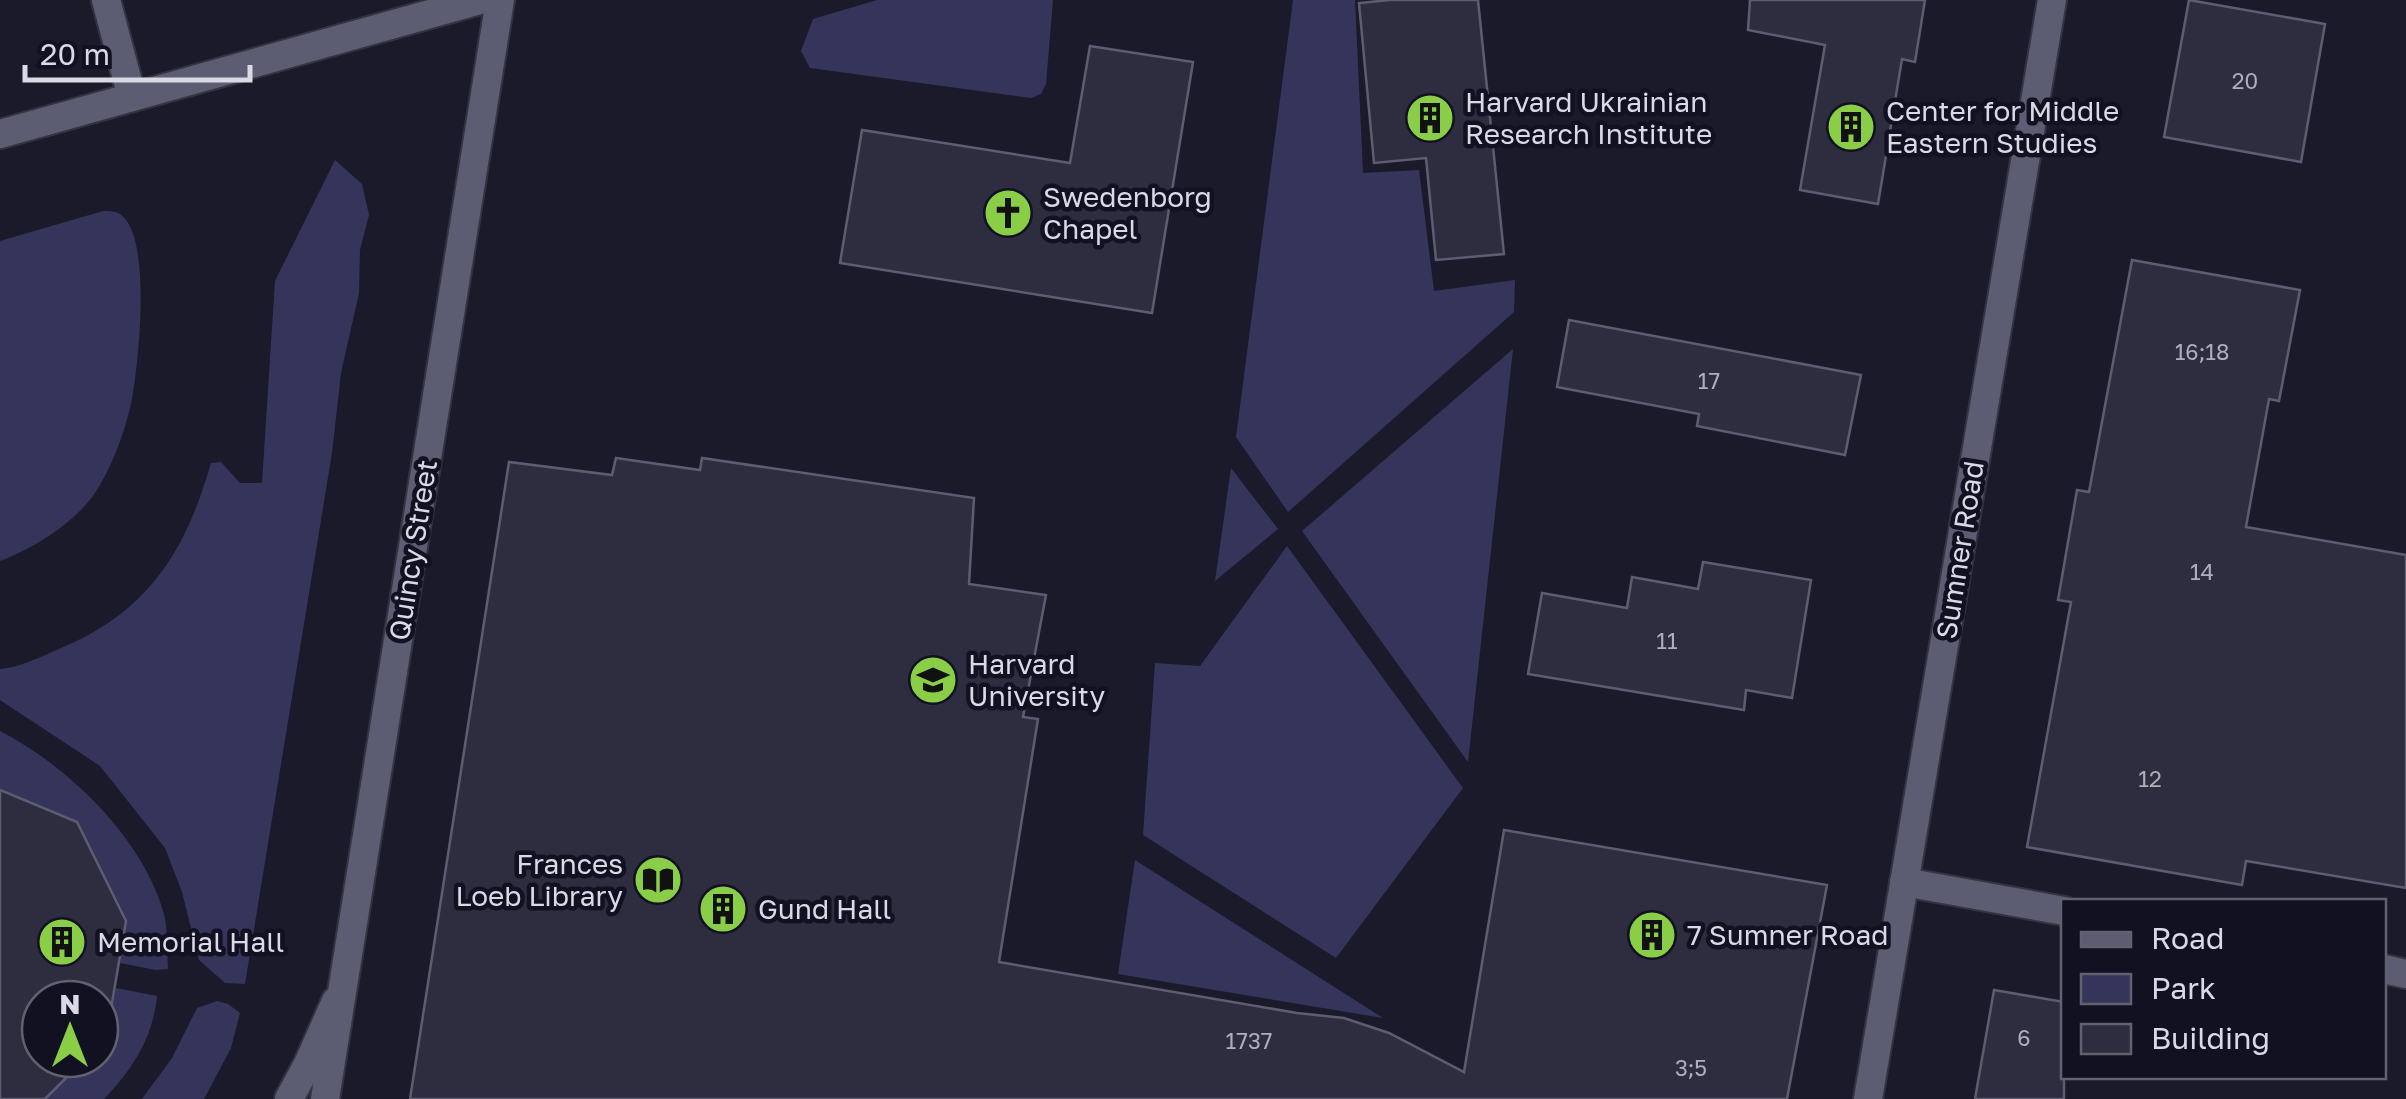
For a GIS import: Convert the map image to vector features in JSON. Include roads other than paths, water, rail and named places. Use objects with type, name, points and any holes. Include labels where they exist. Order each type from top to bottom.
[{"type":"street","points":[[106,0],[132,97]]},
{"type":"street","points":[[0,134],[480,0]]},
{"type":"street","name":"Quincy Street","points":[[325,1099],[500,0]]},
{"type":"street","name":"Sumner Road","points":[[1868,1099],[2052,0]]},
{"type":"street","points":[[1904,882],[2061,910]]},
{"type":"street","points":[[289,1099],[344,982]]},
{"type":"place","name":"Harvard Ukrainian Research Institute","points":[[1430,118]]},
{"type":"place","name":"Center for Middle Eastern Studies","points":[[1851,127]]},
{"type":"place","name":"Swedenborg Chapel","points":[[1008,213]]},
{"type":"place","name":"Harvard University","points":[[933,680]]},
{"type":"place","name":"Frances Loeb Library","points":[[658,880]]},
{"type":"place","name":"Gund Hall","points":[[723,909]]},
{"type":"place","name":"7 Sumner Road","points":[[1652,935]]},
{"type":"place","name":"Memorial Hall","points":[[62,942]]}]
